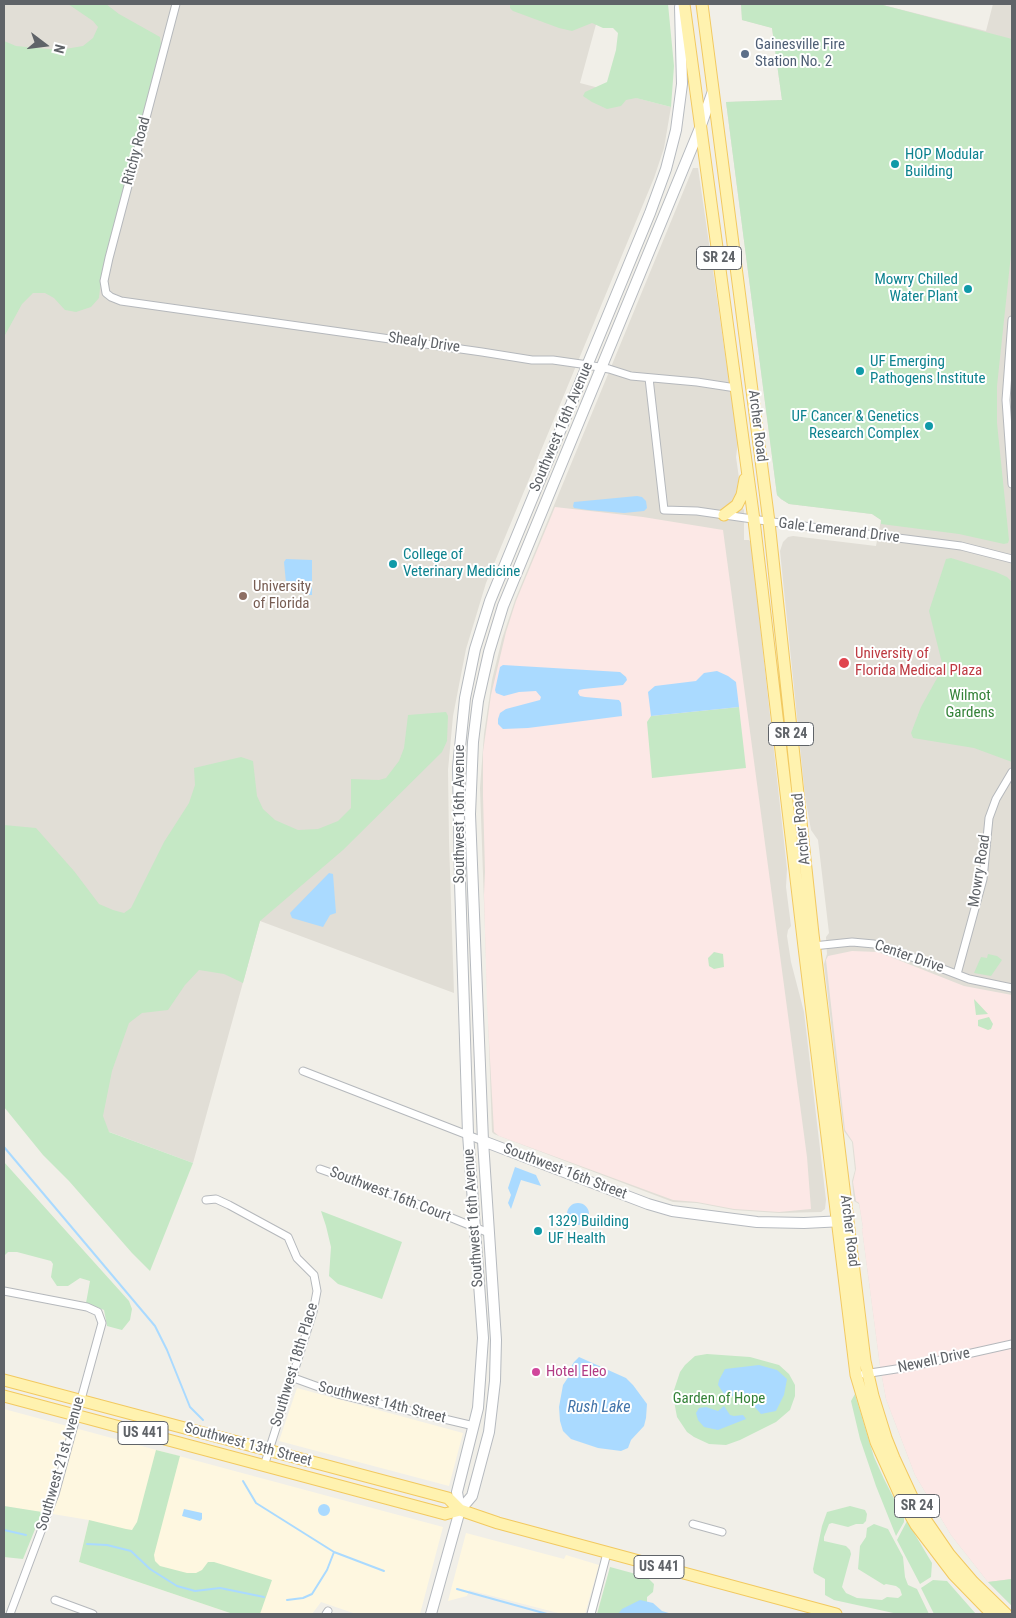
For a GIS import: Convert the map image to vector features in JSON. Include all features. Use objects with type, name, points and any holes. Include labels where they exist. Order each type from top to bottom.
[{"type":"main road","name":"Southwest 16th Avenue","points":[[432,1614],[460,1510],[457,1492],[480,1397],[483,1338],[468,1134],[458,808],[459,747],[465,698],[475,649],[490,602],[650,213],[666,169],[676,130],[682,84],[680,4]]},
{"type":"main road","name":"Archer Road","points":[[684,4],[746,458],[868,1420],[884,1463],[904,1504],[934,1541],[1006,1614]]},
{"type":"main road","name":"Archer Road","points":[[702,4],[769,522],[809,946]]},
{"type":"main road","points":[[687,30],[691,24],[704,17]]},
{"type":"main road","points":[[690,48],[696,52],[700,71],[713,91]]},
{"type":"main road","name":"Southwest 16th Avenue","points":[[460,1510],[472,1496],[489,1432],[493,1405],[496,1340],[484,1141],[470,814],[473,742],[478,701],[502,606],[700,128],[713,91]]},
{"type":"main road","points":[[724,515],[734,508],[742,496],[745,485],[746,458]]},
{"type":"main road","name":"Southwest 16th Street","points":[[484,1141],[648,1204],[672,1211],[757,1222],[843,1221]]},
{"type":"main road","name":"Southwest 13th Street","points":[[4,1380],[448,1498],[460,1510],[498,1523],[836,1614]]},
{"type":"main road","name":"Southwest 13th Street","points":[[4,1396],[445,1514],[460,1510]]},
{"type":"main road","name":"Archer Road","points":[[934,1541],[954,1575],[981,1609],[992,1614]]},
{"type":"street","name":"Ritchy Road","points":[[111,297],[106,293],[104,281],[109,258],[176,4]]},
{"type":"street","name":"Shealy Drive","points":[[111,297],[120,301],[532,360],[553,360],[588,365],[609,369],[625,375],[736,388]]},
{"type":"street","points":[[1012,320],[1006,395],[1012,484]]},
{"type":"street","name":"Gale Lemerand Drive","points":[[649,378],[664,510],[697,511],[961,546],[1012,560]]},
{"type":"street","name":"Mowry Road","points":[[957,974],[981,887],[989,818],[996,799],[1012,772]]},
{"type":"street","name":"Center Drive","points":[[809,946],[852,942],[874,944],[983,983],[1012,988]]},
{"type":"street","name":"Southwest 16th Street","points":[[303,1071],[484,1141]]},
{"type":"street","name":"Southwest 16th Court","points":[[320,1169],[397,1196],[489,1233]]},
{"type":"street","name":"Southwest 18th Place","points":[[206,1200],[216,1199],[288,1237],[297,1258],[314,1274],[317,1291],[313,1312],[264,1466]]},
{"type":"street","name":"Southwest 21st Avenue","points":[[4,1291],[86,1307],[98,1312],[102,1323],[47,1519],[10,1614]]},
{"type":"street","name":"Newell Drive","points":[[862,1375],[909,1367],[1012,1344]]},
{"type":"street","name":"Southwest 14th Street","points":[[291,1378],[338,1394],[474,1426]]},
{"type":"street","points":[[693,1524],[722,1532]]},
{"type":"street","points":[[591,1614],[607,1553]]},
{"type":"street","points":[[55,1600],[94,1614]]},
{"type":"shaded area","name":"University of Florida","points":[[4,4],[550,4],[598,17],[580,83],[671,107],[664,148],[654,178],[486,583],[466,649],[453,716],[448,770],[454,993],[260,921],[193,1163],[4,1093]]},
{"type":"shaded area","points":[[741,4],[879,4],[986,31],[993,4],[1012,4],[1012,1606],[988,1582],[951,1535],[915,1475],[886,1399],[880,1366],[863,1228],[859,1204],[854,1201],[852,1181],[855,1170],[852,1142],[844,1131],[824,964],[827,954],[826,937],[829,933],[818,840],[811,830],[805,796],[780,551],[783,542],[788,537],[793,536],[876,546],[881,520],[872,514],[789,504],[777,495],[726,102],[782,100],[772,28],[742,20]]},
{"type":"shaded area","points":[[693,168],[698,168],[738,442],[736,457],[739,478],[735,498],[744,510],[744,540],[749,540],[751,543],[787,869],[786,887],[791,926],[787,936],[791,962],[804,1012],[826,1200],[825,1209],[821,1212],[779,1213],[734,1210],[697,1203],[673,1202],[492,1132],[480,788],[484,734],[492,680],[502,639],[515,600]]},
{"type":"shaded area","points":[[555,507],[643,517],[723,530],[807,1157],[811,1209],[779,1212],[734,1209],[697,1202],[673,1200],[499,1136],[494,1132],[487,1005],[483,752],[491,695],[506,632],[516,601]]},
{"type":"shaded area","points":[[852,951],[878,952],[964,986],[1012,995],[1012,1579],[988,1582],[951,1535],[915,1475],[886,1399],[880,1366],[863,1228],[853,1182],[856,1169],[853,1142],[845,1130],[826,960],[828,956]]},
{"type":"shaded area","points":[[297,1388],[463,1433],[449,1486],[279,1441]]},
{"type":"shaded area","points":[[4,1409],[443,1527],[420,1614],[356,1614],[321,1602],[312,1614],[233,1614],[79,1562],[89,1520],[4,1506]]},
{"type":"shaded area","points":[[466,1533],[564,1559],[566,1555],[599,1565],[585,1614],[562,1614],[469,1590],[467,1596],[448,1601]]},
{"type":"green space","points":[[68,4],[106,4],[119,14],[160,37],[161,45],[102,270],[99,298],[91,307],[76,312],[65,310],[54,298],[45,293],[33,293],[22,304],[4,337],[4,41],[16,46],[59,50],[83,46],[93,38],[98,27],[93,21]]},
{"type":"green space","points":[[510,4],[668,4],[674,66],[671,107],[636,98],[626,100],[621,106],[607,109],[592,102],[583,96],[585,92],[607,82],[616,50],[618,33],[613,28],[603,28],[592,23],[572,31],[559,28],[513,11],[510,8]]},
{"type":"green space","points":[[741,4],[879,4],[1012,39],[1012,245],[997,386],[997,423],[1008,543],[1004,544],[959,534],[881,524],[881,520],[872,514],[789,504],[777,495],[726,102],[782,100],[772,28],[742,20]]},
{"type":"green space","name":"Wilmot Gardens","points":[[951,558],[996,572],[1007,577],[1012,582],[1012,762],[974,748],[913,738],[911,733],[921,707],[941,671],[942,663],[929,611],[946,559]]},
{"type":"green space","points":[[739,707],[746,768],[652,778],[647,722],[651,716]]},
{"type":"green space","points":[[446,712],[448,716],[447,741],[442,752],[343,850],[260,921],[243,983],[224,974],[199,970],[185,985],[168,1010],[142,1013],[129,1023],[112,1071],[103,1116],[109,1132],[193,1163],[150,1271],[43,1155],[4,1107],[4,825],[36,828],[74,871],[99,904],[124,913],[131,908],[164,842],[189,803],[195,785],[194,768],[241,757],[253,761],[257,796],[263,809],[275,820],[298,830],[318,829],[338,821],[351,808],[351,779],[379,780],[386,778],[399,761],[404,748],[408,715]]},
{"type":"green space","points":[[714,952],[723,954],[724,967],[714,969],[709,966],[708,958]]},
{"type":"green space","points":[[988,954],[997,956],[1002,960],[991,976],[974,973],[981,957],[987,958]]},
{"type":"green space","points":[[974,999],[988,1014],[976,1015]]},
{"type":"green space","points":[[989,1017],[993,1024],[991,1029],[988,1030],[978,1026],[978,1020]]},
{"type":"green space","points":[[4,1162],[129,1301],[132,1309],[130,1320],[122,1330],[107,1326],[104,1310],[86,1303],[90,1281],[80,1278],[68,1286],[57,1286],[51,1277],[53,1264],[51,1261],[17,1252],[8,1252],[4,1256]]},
{"type":"green space","points":[[321,1211],[402,1242],[382,1299],[338,1284],[329,1276],[331,1247]]},
{"type":"green space","name":"Garden of Hope","points":[[707,1354],[750,1357],[779,1365],[789,1374],[795,1385],[795,1396],[790,1410],[776,1422],[726,1445],[709,1444],[694,1437],[687,1432],[677,1417],[674,1390],[680,1372],[685,1365],[695,1356]]},
{"type":"green space","points":[[855,1394],[874,1457],[904,1518],[904,1522],[896,1536],[860,1439],[851,1401]]},
{"type":"green space","points":[[156,1450],[180,1456],[154,1555],[155,1561],[160,1566],[187,1573],[196,1573],[202,1570],[208,1562],[214,1562],[272,1580],[260,1614],[233,1614],[79,1562],[89,1520],[132,1530],[137,1522]]},
{"type":"green space","points":[[4,1506],[42,1512],[23,1559],[4,1557]]},
{"type":"green space","points":[[850,1506],[865,1510],[867,1514],[866,1521],[863,1524],[848,1527],[829,1524],[824,1537],[824,1541],[846,1546],[850,1550],[851,1554],[842,1587],[846,1593],[857,1598],[882,1600],[887,1597],[898,1598],[902,1595],[900,1589],[896,1586],[884,1585],[858,1569],[860,1546],[866,1537],[867,1528],[874,1524],[888,1529],[903,1557],[905,1577],[908,1585],[917,1589],[929,1614],[898,1614],[834,1600],[825,1595],[825,1579],[814,1573],[813,1569],[822,1526],[827,1512]]},
{"type":"green space","points":[[907,1521],[932,1563],[931,1577],[920,1584],[897,1540]]},
{"type":"green space","points":[[610,1567],[647,1577],[654,1584],[653,1592],[647,1597],[647,1614],[597,1614]]},
{"type":"green space","points":[[1012,1579],[1012,1606],[988,1582]]},
{"type":"green space","points":[[933,1580],[947,1581],[976,1614],[934,1614],[921,1588]]},
{"type":"water","points":[[642,497],[646,501],[647,508],[644,511],[624,513],[588,510],[574,508],[573,506],[574,502]]},
{"type":"water","points":[[286,559],[312,560],[312,595],[306,595],[286,583],[284,562]]},
{"type":"water","points":[[503,665],[620,672],[627,680],[623,685],[584,689],[579,690],[578,693],[580,696],[585,697],[619,700],[622,716],[528,728],[503,729],[498,724],[500,713],[506,709],[540,700],[541,697],[536,691],[519,692],[504,696],[496,693],[500,667]]},
{"type":"water","points":[[717,671],[736,682],[739,707],[651,716],[648,692],[655,686],[696,681],[704,673]]},
{"type":"water","points":[[329,873],[333,874],[336,913],[330,915],[323,927],[292,918],[290,913]]},
{"type":"water","points":[[515,1167],[536,1175],[541,1186],[521,1180],[511,1209],[508,1203],[511,1195],[508,1188]]},
{"type":"water","points":[[578,1203],[586,1206],[589,1214],[586,1222],[578,1225],[570,1222],[567,1214],[570,1206]]},
{"type":"water","name":"Rush Lake","points":[[579,1357],[626,1378],[647,1404],[644,1426],[631,1440],[628,1448],[621,1451],[598,1448],[571,1439],[563,1431],[559,1407],[563,1385],[571,1373],[571,1367]]},
{"type":"water","points":[[759,1365],[777,1370],[787,1379],[784,1395],[776,1411],[761,1414],[745,1399],[724,1394],[718,1385],[725,1369]]},
{"type":"water","points":[[724,1406],[730,1415],[743,1415],[746,1419],[718,1430],[704,1427],[698,1420],[696,1413],[699,1408],[706,1407],[718,1411]]},
{"type":"water","points":[[324,1504],[330,1510],[324,1516],[318,1510]]},
{"type":"water","points":[[184,1509],[202,1513],[202,1519],[200,1521],[182,1516]]},
{"type":"water","points":[[640,1600],[653,1603],[662,1611],[672,1614],[618,1614],[622,1609]]},
{"type":"waterway","points":[[4,1147],[155,1326],[190,1407],[203,1420]]},
{"type":"waterway","points":[[243,1481],[256,1503],[334,1552],[384,1571]]},
{"type":"waterway","points":[[4,1530],[26,1535]]},
{"type":"waterway","points":[[87,1544],[107,1545],[131,1551],[150,1569],[177,1586],[195,1591],[220,1588],[264,1597]]},
{"type":"waterway","points":[[287,1600],[303,1598],[312,1594],[327,1570],[334,1552]]},
{"type":"waterway","points":[[457,1589],[547,1614]]},
{"type":"place","name":"Gainesville Fire Station No. 2","points":[[745,54]]},
{"type":"place","name":"HOP Modular Building","points":[[895,164]]},
{"type":"place","name":"Mowry Chilled Water Plant","points":[[968,289]]},
{"type":"place","name":"UF Emerging Pathogens Institute","points":[[860,371]]},
{"type":"place","name":"UF Cancer & Genetics Research Complex","points":[[929,426]]},
{"type":"place","name":"College of Veterinary Medicine","points":[[393,564]]},
{"type":"place","name":"University of Florida","points":[[243,596]]},
{"type":"place","name":"University of Florida Medical Plaza","points":[[844,663]]},
{"type":"place","name":"1329 Building UF Health","points":[[538,1231]]},
{"type":"place","name":"Hotel Eleo","points":[[536,1372]]}]
